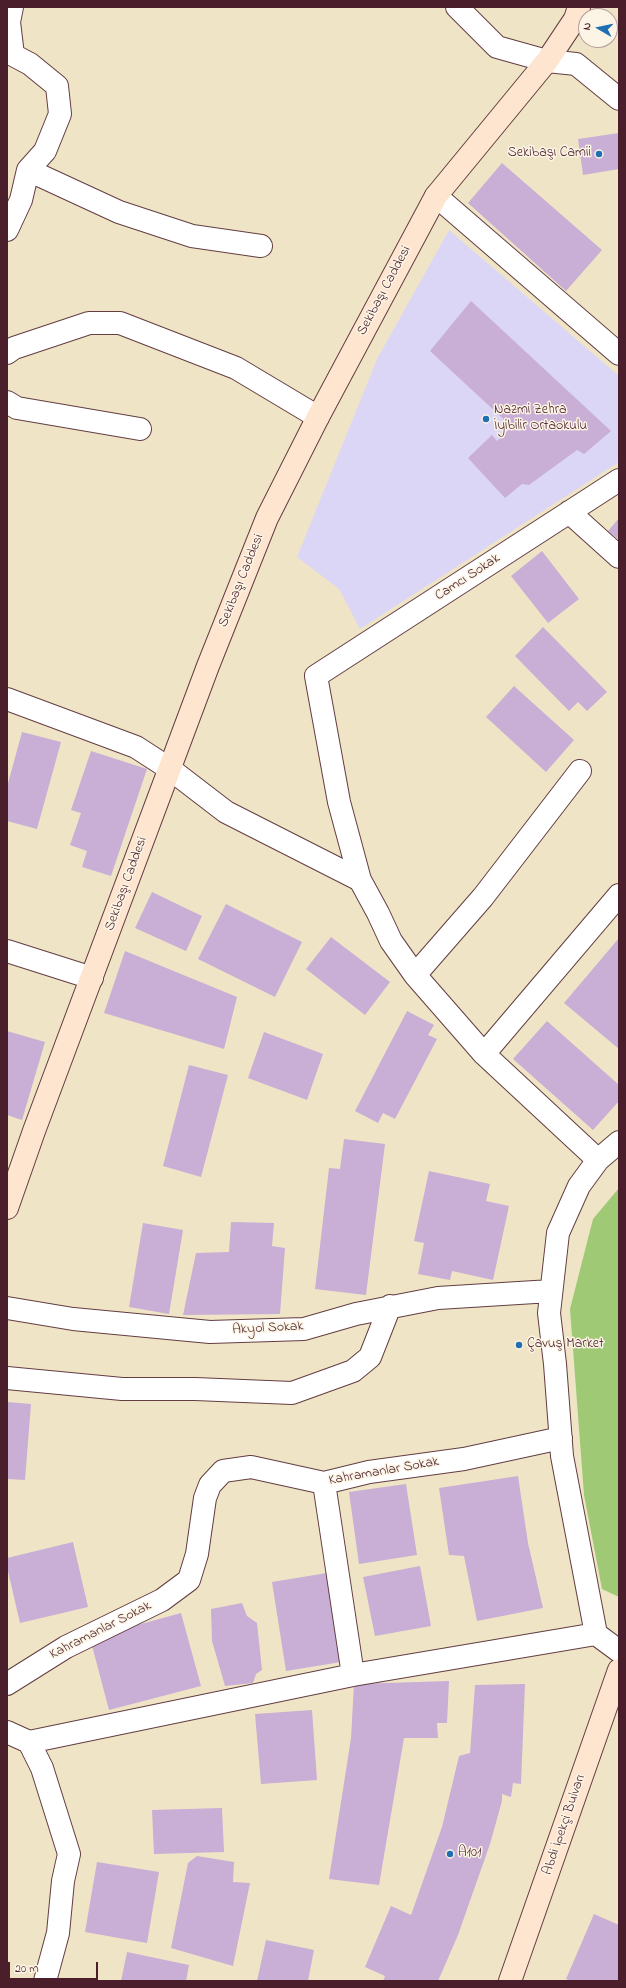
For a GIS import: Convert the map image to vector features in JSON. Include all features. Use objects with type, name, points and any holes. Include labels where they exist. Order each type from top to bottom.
[{"type":"street","points":[[7,230],[21,200],[28,170],[45,150],[60,114],[57,86],[30,64],[12,55],[9,22],[12,7]]},
{"type":"street","points":[[457,7],[497,47],[547,61],[576,64],[619,99]]},
{"type":"street","name":"Sekibaşı Caddesi","points":[[7,1208],[34,1131],[208,666],[267,518],[318,417],[436,196],[547,61],[575,19],[579,7]]},
{"type":"street","points":[[28,170],[119,212],[192,236],[262,246]]},
{"type":"street","points":[[436,196],[619,354]]},
{"type":"street","points":[[7,353],[14,348],[89,323],[120,323],[236,368],[318,417]]},
{"type":"street","points":[[7,402],[17,408],[140,429]]},
{"type":"street","name":"Camcı Sokak","points":[[360,880],[339,802],[316,676],[619,480]]},
{"type":"street","points":[[569,512],[619,557]]},
{"type":"street","points":[[7,699],[136,747],[170,768],[226,812],[360,880],[391,941],[415,975],[484,1054],[598,1160]]},
{"type":"street","points":[[415,975],[483,897],[580,771]]},
{"type":"street","points":[[484,1054],[619,895]]},
{"type":"street","points":[[7,951],[92,978]]},
{"type":"street","points":[[619,1142],[598,1160],[579,1186],[558,1233],[549,1313],[556,1364],[559,1429],[562,1456],[596,1634],[619,1651]]},
{"type":"street","name":"Akyol Sokak","points":[[7,1308],[73,1319],[210,1332],[304,1329],[390,1306],[438,1298],[551,1291]]},
{"type":"street","points":[[7,1378],[122,1389],[195,1389],[292,1393],[353,1371],[370,1357],[390,1306]]},
{"type":"street","name":"Kahramanlar Sokak","points":[[7,1684],[66,1647],[162,1600],[189,1580],[197,1554],[205,1498],[210,1485],[223,1471],[251,1467],[324,1483],[369,1472],[464,1459],[559,1429]]},
{"type":"street","points":[[324,1483],[353,1674]]},
{"type":"street","points":[[7,1732],[29,1742],[353,1674],[596,1634]]},
{"type":"street","name":"Abdi İpekçi Bulvarı","points":[[510,1981],[619,1670]]},
{"type":"street","points":[[29,1742],[42,1768],[69,1854],[63,1881],[58,1933],[45,1981]]},
{"type":"shaded area","name":"Nazmi Zehra İyibilir Ortaokulu","points":[[449,230],[619,376],[619,462],[360,629],[339,589],[297,557],[377,359]]},
{"type":"green space","points":[[619,1188],[619,1597],[602,1589],[584,1495],[570,1309],[593,1219]]},
{"type":"building","name":"Sekibaşı Camii","points":[[619,133],[619,169],[583,175],[578,139]]},
{"type":"building","points":[[502,163],[602,250],[566,291],[468,203]]},
{"type":"building","points":[[471,301],[611,431],[584,454],[577,450],[529,485],[522,484],[505,498],[468,458],[492,435],[497,441],[512,427],[430,351]]},
{"type":"building","points":[[619,518],[619,540],[608,531]]},
{"type":"building","points":[[542,551],[579,599],[548,623],[511,576]]},
{"type":"building","points":[[543,627],[607,692],[587,711],[578,702],[569,711],[515,656]]},
{"type":"building","points":[[514,686],[574,740],[546,772],[486,717]]},
{"type":"building","points":[[22,732],[61,742],[37,829],[7,821],[7,787]]},
{"type":"building","points":[[91,751],[147,769],[111,876],[82,867],[87,851],[70,845],[81,813],[71,810]]},
{"type":"building","points":[[152,892],[202,916],[186,951],[135,928]]},
{"type":"building","points":[[226,904],[302,942],[275,997],[198,959]]},
{"type":"building","points":[[331,937],[390,982],[365,1015],[306,969]]},
{"type":"building","points":[[619,938],[619,1049],[564,1003]]},
{"type":"building","points":[[125,951],[237,997],[224,1049],[104,1013]]},
{"type":"building","points":[[407,1011],[434,1025],[428,1035],[437,1039],[395,1119],[383,1113],[378,1123],[355,1111]]},
{"type":"building","points":[[547,1021],[619,1085],[619,1101],[593,1130],[513,1059]]},
{"type":"building","points":[[7,1031],[45,1042],[22,1120],[7,1115]]},
{"type":"building","points":[[264,1032],[323,1054],[307,1100],[248,1078]]},
{"type":"building","points":[[189,1065],[228,1075],[201,1177],[163,1166]]},
{"type":"building","points":[[344,1139],[385,1144],[366,1295],[315,1289],[329,1168],[340,1169]]},
{"type":"building","points":[[429,1171],[490,1184],[486,1201],[509,1206],[493,1280],[452,1271],[450,1280],[418,1274],[424,1243],[414,1241]]},
{"type":"building","points":[[231,1222],[274,1223],[272,1246],[285,1248],[280,1314],[183,1315],[196,1253],[229,1252]]},
{"type":"building","points":[[143,1223],[183,1230],[169,1314],[129,1307]]},
{"type":"building","points":[[7,1402],[31,1404],[25,1480],[7,1479]]},
{"type":"building","points":[[518,1476],[528,1543],[543,1608],[477,1621],[464,1556],[449,1555],[439,1488]]},
{"type":"building","points":[[406,1484],[417,1555],[359,1564],[349,1492]]},
{"type":"building","points":[[73,1542],[88,1607],[20,1623],[7,1567],[7,1558]]},
{"type":"building","points":[[420,1566],[431,1626],[375,1636],[363,1577]]},
{"type":"building","points":[[327,1573],[341,1662],[286,1671],[272,1582]]},
{"type":"building","points":[[242,1603],[247,1616],[257,1623],[262,1670],[256,1674],[253,1683],[225,1686],[212,1641],[211,1609]]},
{"type":"building","points":[[181,1613],[201,1686],[109,1710],[90,1638]]},
{"type":"building","points":[[449,1681],[447,1723],[437,1723],[438,1738],[404,1738],[379,1885],[329,1879],[351,1738],[354,1684]]},
{"type":"building","points":[[525,1684],[521,1784],[513,1783],[511,1797],[502,1794],[502,1801],[490,1844],[458,1935],[438,1981],[383,1981],[385,1976],[365,1967],[391,1906],[411,1915],[442,1827],[459,1756],[470,1753],[475,1685]]},
{"type":"building","points":[[312,1710],[317,1780],[261,1784],[255,1714]]},
{"type":"building","points":[[222,1808],[224,1852],[154,1854],[152,1810]]},
{"type":"building","points":[[197,1856],[234,1862],[233,1882],[250,1883],[233,1966],[171,1948],[188,1863]]},
{"type":"building","points":[[97,1862],[159,1872],[147,1943],[85,1932]]},
{"type":"building","points":[[594,1914],[619,1925],[619,1981],[571,1981],[566,1979]]},
{"type":"building","points":[[266,1940],[314,1950],[308,1981],[257,1981]]},
{"type":"building","points":[[127,1952],[189,1965],[186,1981],[121,1981]]},
{"type":"place","name":"Sekibaşı Camii","points":[[599,154]]},
{"type":"place","name":"Nazmi Zehra İyibilir Ortaokulu","points":[[486,419]]},
{"type":"place","name":"Çavuş Market","points":[[519,1345]]},
{"type":"place","name":"A101","points":[[450,1854]]}]
